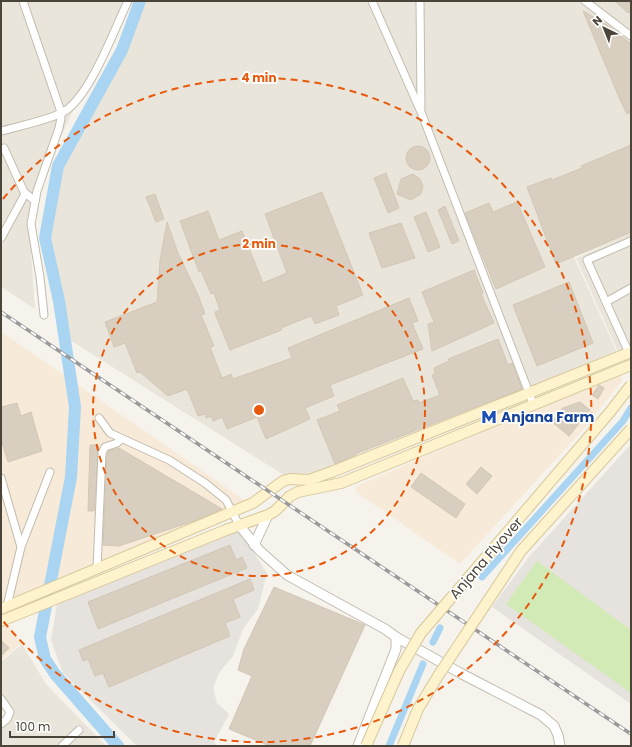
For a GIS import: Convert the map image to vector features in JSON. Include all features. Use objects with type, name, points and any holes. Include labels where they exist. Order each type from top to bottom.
[{"type":"main road","points":[[7,606],[234,512],[261,498],[283,481],[290,479],[309,480],[529,394],[630,352]]},
{"type":"main road","points":[[1,621],[239,524],[268,515],[290,496],[298,492],[340,483],[534,406],[631,365]]},
{"type":"main road","name":"Anjana Flyover","points":[[366,746],[399,671],[421,633],[610,412],[631,385]]},
{"type":"main road","name":"Anjana Flyover","points":[[403,746],[418,709],[507,570],[521,551],[631,430]]},
{"type":"street","points":[[23,1],[61,114],[59,128],[35,200],[31,224],[40,277],[44,315]]},
{"type":"street","points":[[122,1],[124,8]]},
{"type":"street","points":[[1,131],[61,114],[79,98],[94,72],[128,1]]},
{"type":"street","points":[[372,1],[421,112],[534,406]]},
{"type":"street","points":[[420,1],[421,112]]},
{"type":"street","points":[[585,1],[631,36]]},
{"type":"street","points":[[4,148],[26,194],[35,200]]},
{"type":"street","points":[[2,234],[26,194]]},
{"type":"street","points":[[630,352],[587,260],[631,241]]},
{"type":"street","points":[[606,302],[631,288]]},
{"type":"street","points":[[99,418],[110,433],[169,460],[206,483],[226,500],[234,512],[239,524],[254,545],[288,575],[391,633],[396,638],[541,715],[554,726],[558,735],[560,746]]},
{"type":"street","points":[[97,569],[102,453],[105,447],[117,443],[121,439]]},
{"type":"street","points":[[7,606],[21,547],[50,472]]},
{"type":"street","points":[[1,478],[21,547]]},
{"type":"street","points":[[254,545],[268,515]]},
{"type":"street","points":[[358,746],[396,649],[396,638]]},
{"type":"street","points":[[1,699],[10,712],[7,719],[1,724]]},
{"type":"street","points":[[62,746],[79,730]]},
{"type":"shaded area","points":[[1,1],[125,1],[36,189],[29,225],[35,309],[1,287]]},
{"type":"shaded area","points":[[144,1],[419,1],[421,112],[526,392],[330,468],[296,476],[282,474],[65,337],[48,237],[61,168],[126,52]]},
{"type":"shaded area","points":[[424,1],[580,1],[631,39],[631,349],[619,354],[576,258],[620,240],[574,257],[618,355],[532,390],[424,112]]},
{"type":"shaded area","points":[[590,1],[631,1],[631,32]]},
{"type":"shaded area","points":[[1,332],[3,333],[247,502],[1,604]]},
{"type":"shaded area","points":[[621,373],[622,381],[587,425],[460,564],[356,492],[356,486]]},
{"type":"shaded area","points":[[631,444],[631,704],[492,607],[528,558]]},
{"type":"shaded area","points":[[239,530],[267,573],[258,609],[243,629],[233,656],[219,673],[213,688],[217,703],[229,714],[214,742],[217,746],[137,746],[63,673],[51,640],[57,603]]},
{"type":"shaded area","points":[[6,621],[21,643],[1,660],[1,623]]},
{"type":"shaded area","points":[[22,644],[46,684],[106,746],[1,746],[1,727],[12,715],[14,710],[1,696],[1,662]]},
{"type":"green space","points":[[537,561],[631,630],[631,693],[506,604]]},
{"type":"building","points":[[615,1],[631,1],[631,11],[628,13]]},
{"type":"building","points":[[583,11],[607,25],[631,44],[631,112],[627,114],[621,102]]},
{"type":"building","points":[[631,145],[631,232],[556,264],[527,187],[551,178],[552,180],[582,168],[581,166]]},
{"type":"building","points":[[418,146],[427,149],[430,158],[427,167],[418,170],[409,167],[406,158],[409,149]]},
{"type":"building","points":[[386,173],[399,208],[388,213],[374,178]]},
{"type":"building","points":[[413,174],[420,179],[423,186],[421,194],[411,200],[397,194],[401,179]]},
{"type":"building","points":[[322,192],[363,295],[336,306],[339,315],[315,324],[311,316],[281,328],[282,330],[230,350],[216,316],[215,312],[220,310],[214,293],[211,294],[201,271],[199,272],[180,221],[208,211],[219,240],[242,231],[263,283],[287,273],[265,214]]},
{"type":"building","points":[[155,194],[164,219],[156,222],[146,197]]},
{"type":"building","points":[[517,202],[545,267],[496,289],[465,213],[489,203],[493,212]]},
{"type":"building","points":[[445,206],[459,241],[452,244],[438,210]]},
{"type":"building","points":[[426,212],[440,247],[428,252],[414,217]]},
{"type":"building","points":[[167,222],[178,253],[198,295],[205,314],[201,315],[214,346],[210,347],[222,378],[231,374],[233,379],[292,358],[288,348],[409,298],[418,321],[412,323],[423,349],[330,385],[334,396],[305,408],[310,419],[266,439],[257,417],[227,429],[222,417],[213,421],[211,416],[206,418],[205,414],[198,416],[187,389],[168,396],[140,372],[137,373],[125,343],[114,347],[105,322],[157,302],[160,260]]},
{"type":"building","points":[[401,223],[415,258],[382,268],[369,233]]},
{"type":"building","points":[[474,270],[483,293],[481,294],[494,323],[432,351],[428,324],[434,322],[422,292]]},
{"type":"building","points":[[569,282],[593,343],[537,366],[513,305]]},
{"type":"building","points":[[498,339],[508,365],[512,363],[522,389],[355,454],[356,455],[335,464],[317,420],[340,411],[337,405],[403,378],[413,401],[418,400],[419,403],[440,395],[432,375],[435,374],[434,368],[449,361],[448,359]]},
{"type":"building","points":[[599,385],[604,388],[598,399],[592,395]]},
{"type":"building","points":[[580,402],[590,410],[569,436],[552,422],[563,408]]},
{"type":"building","points":[[17,403],[21,416],[31,412],[42,451],[8,462],[1,439],[1,407]]},
{"type":"building","points":[[90,445],[98,445],[99,449],[94,511],[88,511]]},
{"type":"building","points":[[119,448],[222,509],[197,520],[119,546],[103,545],[107,454],[109,451]]},
{"type":"building","points":[[481,467],[492,476],[477,494],[466,484]]},
{"type":"building","points":[[421,473],[465,504],[456,518],[411,487]]},
{"type":"building","points":[[230,545],[236,560],[242,557],[247,568],[98,629],[88,602]]},
{"type":"building","points":[[250,579],[254,590],[233,599],[240,617],[225,623],[230,636],[109,687],[103,673],[95,676],[88,659],[83,661],[79,650]]},
{"type":"building","points":[[274,587],[365,625],[310,746],[270,746],[229,729],[252,676],[238,670],[244,649]]},
{"type":"building","points":[[1,640],[9,648],[1,656]]},
{"type":"waterway","points":[[118,746],[55,674],[45,659],[40,637],[71,477],[75,407],[59,301],[45,238],[58,166],[122,50],[140,1]]},
{"type":"waterway","points":[[482,577],[623,421],[631,408]]},
{"type":"waterway","points":[[433,642],[440,628]]},
{"type":"waterway","points":[[389,746],[423,664]]},
{"type":"railway","points":[[1,312],[631,734]]},
{"type":"place","name":"Anjana Farm","points":[[489,417]]}]
